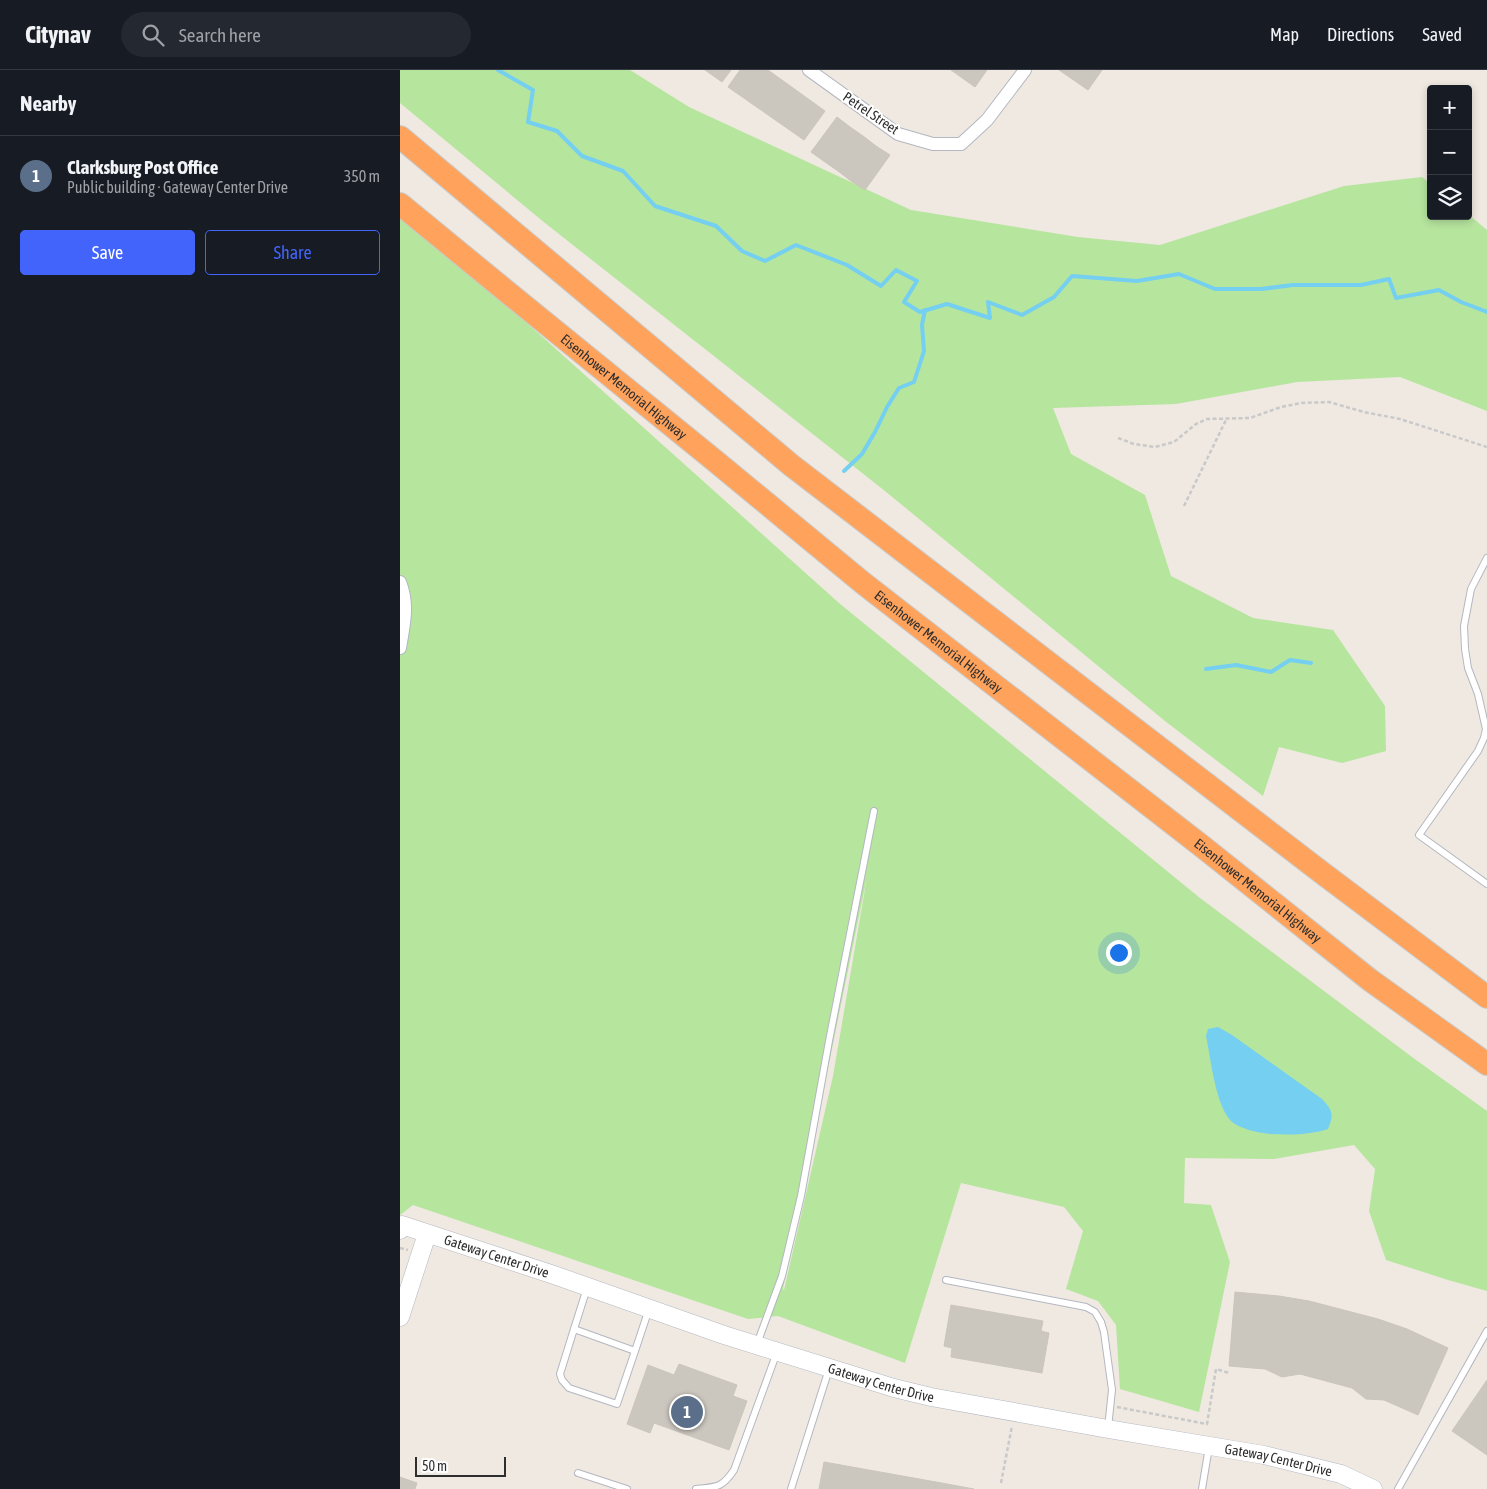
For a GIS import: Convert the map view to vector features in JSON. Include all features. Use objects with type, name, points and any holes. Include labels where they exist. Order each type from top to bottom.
[{"type":"highway","points":[[400,138],[791,466],[1487,997]]},
{"type":"highway","name":"Eisenhower Memorial Highway","points":[[400,204],[871,589],[1203,847],[1370,980],[1487,1064]]},
{"type":"street","name":"Petrel Street","points":[[808,70],[898,134],[933,144],[961,144],[987,120],[1025,70]]},
{"type":"street","points":[[400,582],[404,593],[406,616],[400,648]]},
{"type":"street","name":"Gateway Center Drive","points":[[401,1225],[757,1345],[894,1388],[931,1397],[1264,1455],[1340,1474],[1373,1489]]},
{"type":"street","points":[[400,1317],[426,1234]]},
{"type":"lane","points":[[1487,558],[1471,589],[1464,626],[1468,668],[1478,694],[1486,729],[1484,738],[1478,751],[1419,835],[1487,884]]},
{"type":"lane","points":[[757,1345],[782,1276],[801,1196],[874,811]]},
{"type":"lane","points":[[946,1280],[1086,1307],[1095,1312],[1104,1332],[1112,1390],[1108,1429]]},
{"type":"lane","points":[[588,1287],[560,1374],[562,1380],[569,1388],[617,1404],[649,1308]]},
{"type":"lane","points":[[574,1329],[635,1351]]},
{"type":"lane","points":[[1398,1489],[1487,1332]]},
{"type":"lane","points":[[696,1489],[713,1488],[721,1485],[734,1470],[778,1351]]},
{"type":"lane","points":[[791,1489],[829,1368]]},
{"type":"lane","points":[[1202,1489],[1210,1446]]},
{"type":"lane","points":[[578,1473],[627,1489]]},
{"type":"path","points":[[1118,438],[1134,444],[1154,447],[1174,442],[1196,424],[1207,419],[1250,418],[1281,407],[1301,403],[1329,402],[1364,412],[1400,419],[1487,447]]},
{"type":"path","points":[[1184,506],[1227,419]]},
{"type":"path","points":[[1110,1406],[1207,1424],[1216,1369],[1229,1373]]},
{"type":"path","points":[[1001,1483],[1011,1431]]},
{"type":"green space","points":[[400,70],[630,70],[689,107],[911,210],[1078,237],[1160,245],[1344,186],[1422,177],[1427,181],[1427,220],[1472,220],[1472,217],[1487,230],[1487,411],[1400,377],[1297,382],[1176,404],[1053,408],[1071,454],[1145,495],[1171,576],[1253,618],[1333,630],[1385,706],[1386,751],[1342,763],[1279,747],[1263,796],[1165,721],[885,491],[545,223],[400,103]]},
{"type":"green space","points":[[400,209],[839,603],[1200,898],[1487,1111],[1487,1291],[1386,1260],[1369,1211],[1375,1169],[1354,1145],[1274,1159],[1185,1158],[1184,1203],[1211,1205],[1230,1262],[1199,1412],[1120,1389],[1116,1325],[1098,1301],[1066,1289],[1083,1231],[1064,1207],[961,1183],[905,1363],[778,1316],[748,1319],[413,1205],[400,1215]],"holes":[[[867,877],[833,1076],[784,1290]]]},
{"type":"water","points":[[1218,1027],[1322,1099],[1331,1113],[1328,1129],[1300,1134],[1271,1134],[1256,1132],[1231,1121],[1217,1093],[1206,1036],[1208,1029]]},
{"type":"building","points":[[705,70],[731,70],[722,82]]},
{"type":"building","points":[[740,70],[768,70],[825,111],[804,140],[728,87]]},
{"type":"building","points":[[951,70],[987,70],[975,87]]},
{"type":"building","points":[[1059,70],[1102,70],[1088,90]]},
{"type":"building","points":[[837,117],[850,127],[825,162],[811,152]]},
{"type":"building","points":[[850,127],[863,136],[838,171],[825,162]]},
{"type":"building","points":[[863,136],[876,146],[851,181],[838,171]]},
{"type":"building","points":[[876,146],[890,155],[865,190],[851,181]]},
{"type":"building","points":[[1235,1292],[1309,1301],[1378,1319],[1407,1329],[1448,1348],[1418,1415],[1384,1400],[1366,1399],[1352,1388],[1300,1374],[1282,1377],[1265,1369],[1229,1366]]},
{"type":"building","points":[[951,1305],[1043,1321],[1041,1331],[1049,1333],[1042,1373],[951,1357],[952,1348],[944,1346]]},
{"type":"building","points":[[679,1364],[737,1385],[733,1396],[747,1401],[729,1450],[654,1423],[650,1433],[627,1424],[648,1365],[674,1375]]},
{"type":"building","points":[[1487,1380],[1487,1455],[1452,1431]]},
{"type":"building","points":[[824,1462],[936,1482],[935,1489],[819,1489]]},
{"type":"building","points":[[400,1477],[417,1483],[415,1489],[400,1489]]},
{"type":"building","points":[[936,1482],[974,1489],[935,1489]]},
{"type":"waterway","points":[[498,70],[533,90],[528,122],[557,131],[582,156],[623,171],[655,206],[716,226],[742,251],[765,261],[796,245],[847,265],[881,286],[896,270],[917,281],[904,302],[920,312],[947,304],[990,318],[988,302],[1022,315],[1054,297],[1072,276],[1137,281],[1179,274],[1215,289],[1261,289],[1293,285],[1361,285],[1389,279],[1396,298],[1439,290],[1461,302],[1487,312]]},
{"type":"waterway","points":[[844,471],[862,454],[899,388],[914,382],[924,351],[922,325],[925,310]]},
{"type":"waterway","points":[[1206,669],[1236,665],[1271,672],[1290,660],[1311,663]]},
{"type":"place","name":"Clarksburg Post Office","points":[[687,1412]]}]
